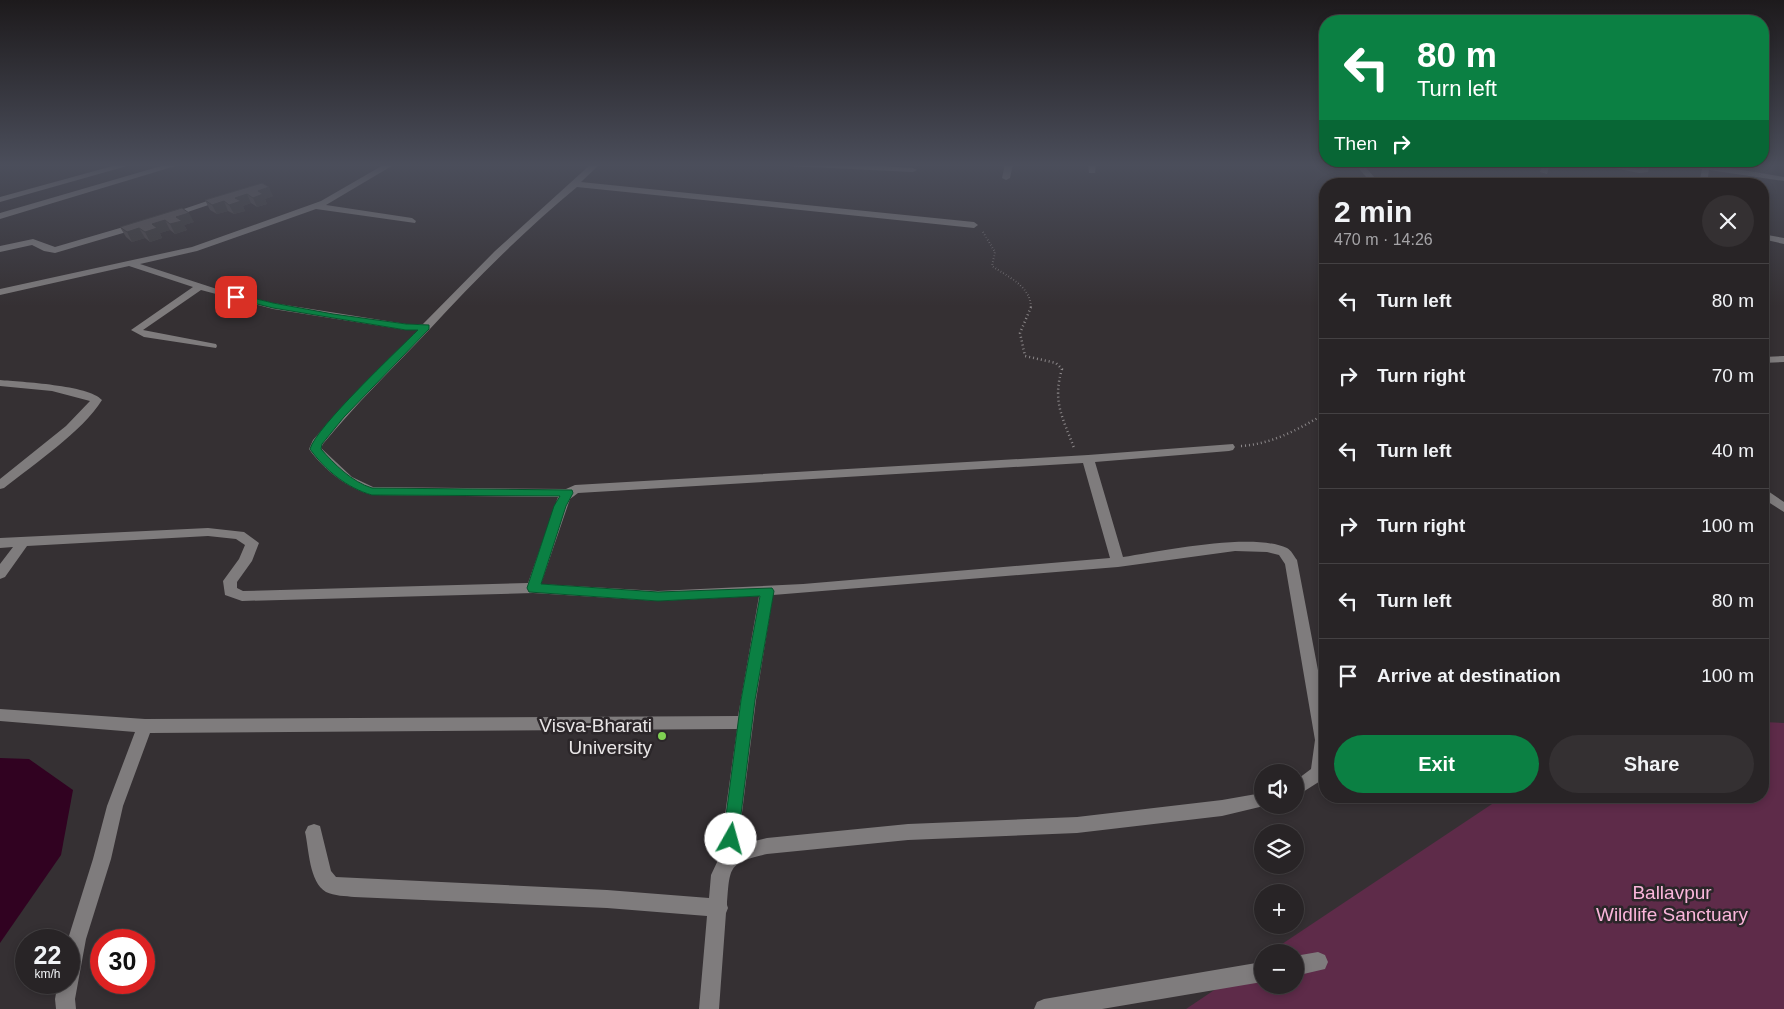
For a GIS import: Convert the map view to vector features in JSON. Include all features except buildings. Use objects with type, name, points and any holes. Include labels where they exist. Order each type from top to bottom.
[{"type":"street","points":[[0,216],[17,211]]},
{"type":"street","points":[[159,219],[183,211]]},
{"type":"street","points":[[0,292],[194,250],[302,211]]},
{"type":"street","points":[[351,211],[412,220]]},
{"type":"street","points":[[541,211],[465,284],[341,415],[317,443],[315,449],[328,463],[349,480],[362,488],[372,491],[568,493],[584,488],[1083,460],[1229,447]]},
{"type":"street","points":[[839,211],[974,225]]},
{"type":"street","points":[[0,249],[27,242],[33,242],[47,249],[65,248],[150,222]]},
{"type":"street","points":[[1769,238],[1784,241]]},
{"type":"street","points":[[129,263],[273,306],[406,327],[426,327]]},
{"type":"street","points":[[201,286],[136,330],[144,334],[212,346]]},
{"type":"street","points":[[1769,360],[1784,359]]},
{"type":"street","points":[[0,484],[70,428],[91,408],[96,400],[91,397],[52,388],[2,384]]},
{"type":"street","points":[[1083,460],[1118,562]]},
{"type":"street","points":[[533,588],[560,506],[568,493]]},
{"type":"street","points":[[1769,496],[1784,508]]},
{"type":"street","points":[[0,543],[208,532],[238,534],[252,544],[245,561],[230,581],[230,591],[242,596],[533,588],[658,596],[767,591],[1118,562],[1235,546],[1268,547],[1284,552],[1292,563],[1319,717]]},
{"type":"street","points":[[0,574],[24,541]]},
{"type":"street","points":[[709,1009],[719,908],[720,875],[728,859],[746,722],[767,591]]},
{"type":"street","points":[[0,715],[145,726],[746,722]]},
{"type":"street","points":[[80,929],[102,859],[115,806],[145,726]]},
{"type":"street","points":[[1304,784],[1319,773]]},
{"type":"street","points":[[728,859],[745,851],[767,846],[908,832],[1077,825],[1222,808],[1254,802]]},
{"type":"street","points":[[314,832],[323,875],[331,884],[354,888],[607,899],[719,908]]},
{"type":"street","points":[[1304,964],[1318,962]]},
{"type":"street","points":[[1044,1009],[1254,973]]},
{"type":"street","points":[[66,994],[66,1009]]},
{"type":"path","points":[[974,225],[981,230],[995,252],[992,266],[1023,287],[1031,298],[1031,309],[1020,333],[1025,354],[1028,357],[1056,363],[1062,369],[1057,386],[1058,404],[1083,460]]},
{"type":"path","points":[[1229,447],[1256,445],[1283,437],[1319,417]]},
{"type":"green space","name":"Ballavpur Wildlife Sanctuary","points":[[1769,722],[1784,723],[1784,1009],[1186,1009],[1254,963],[1254,994],[1304,994],[1304,944],[1282,944],[1297,934],[1304,934],[1304,929],[1494,803],[1769,803]]},
{"type":"shaded area","points":[[0,758],[29,759],[73,790],[61,855],[0,943]]},
{"type":"place","name":"Visva-Bharati University","points":[[662,736]]},
{"type":"route","points":[[236,297],[273,306],[333,316],[406,327],[426,327],[341,415],[317,443],[315,449],[328,463],[349,480],[362,488],[372,491],[568,493],[560,506],[533,588],[658,596],[767,591],[748,700],[731,839]]}]
